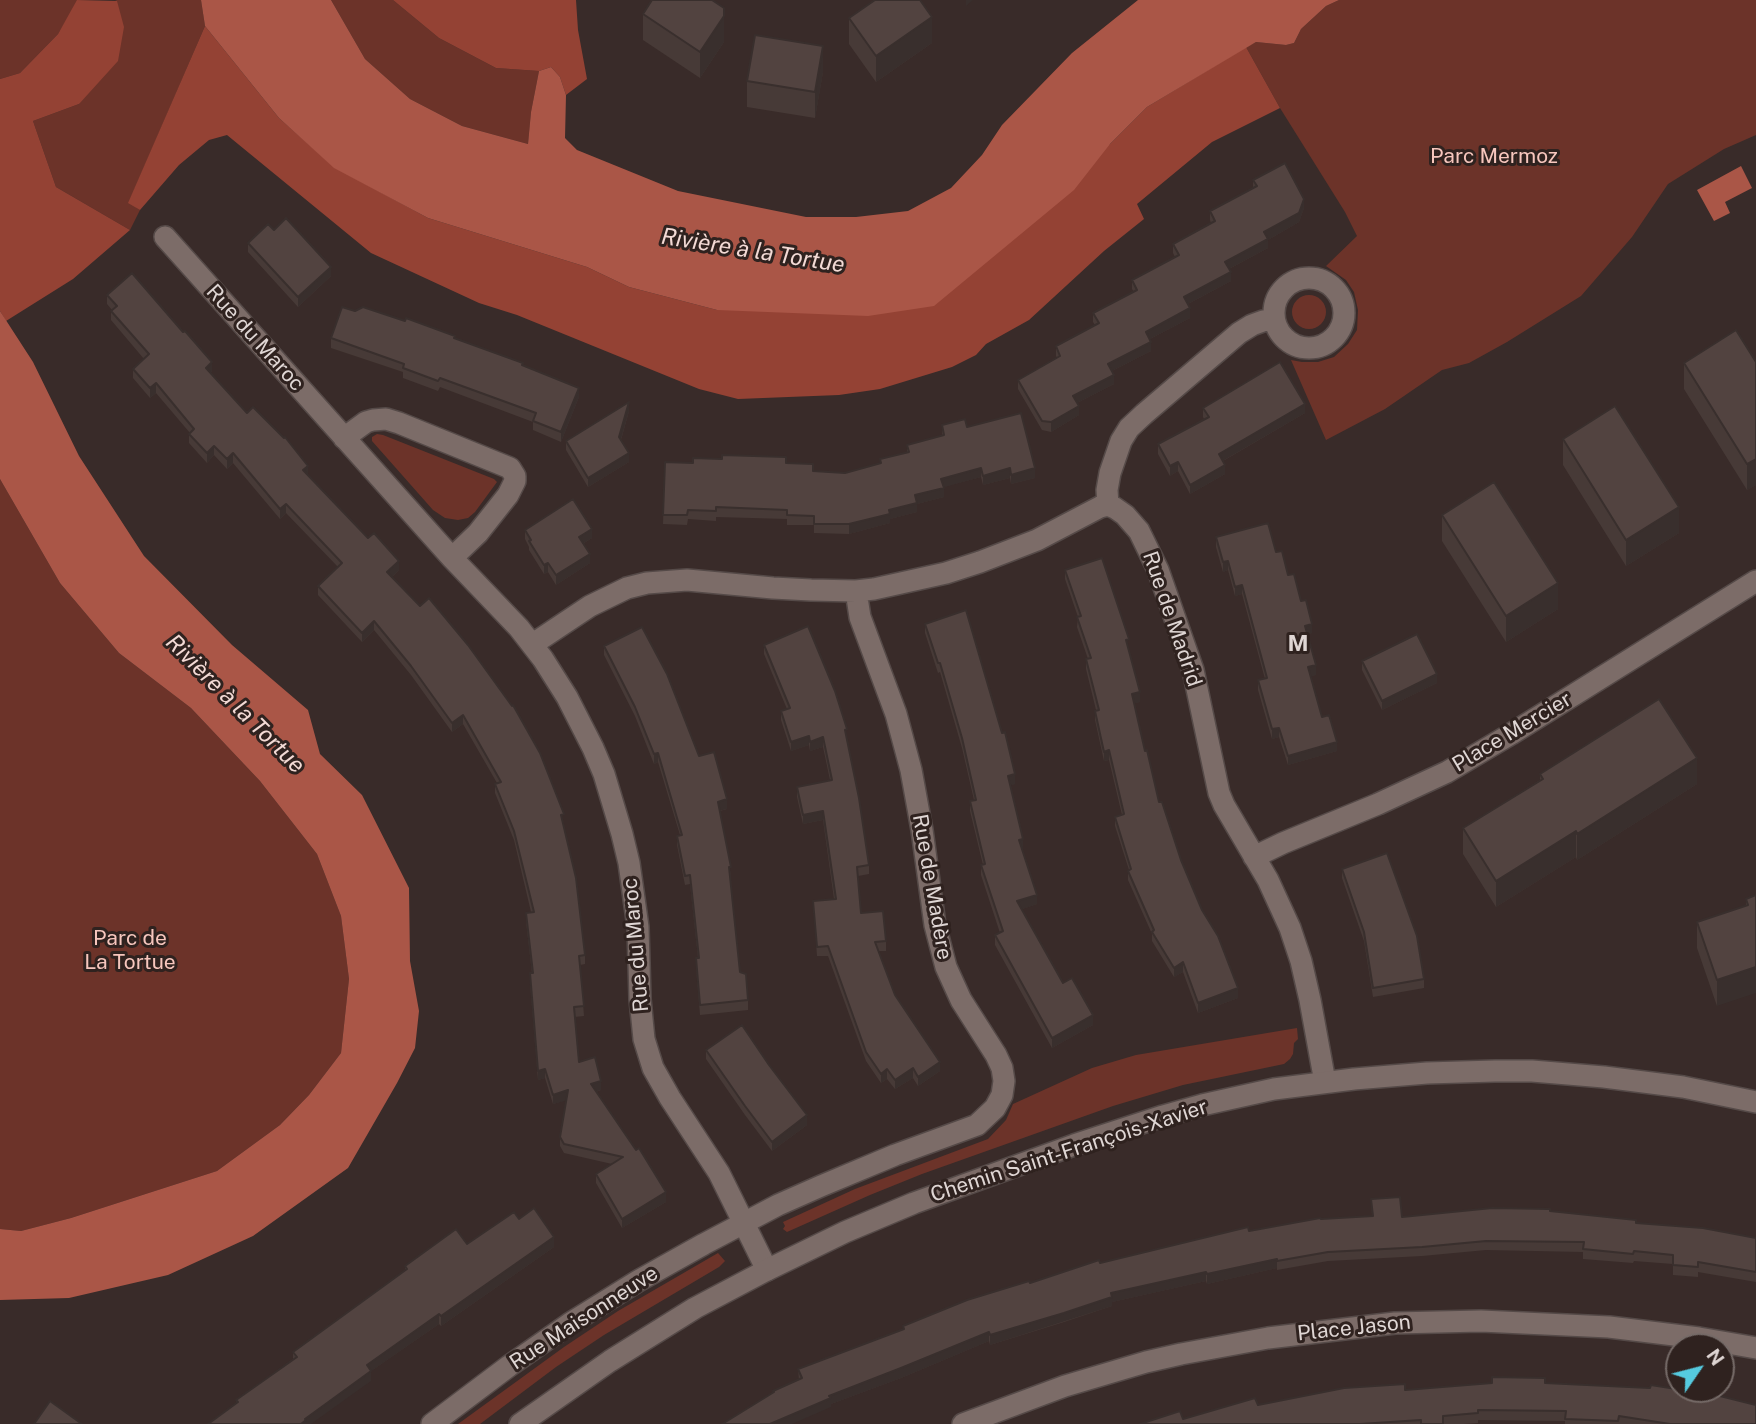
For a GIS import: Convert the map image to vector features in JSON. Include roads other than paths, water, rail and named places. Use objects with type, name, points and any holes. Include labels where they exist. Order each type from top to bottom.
[{"type":"street","name":"Rue du Maroc","points":[[165,237],[452,558],[533,644],[566,697],[593,748],[607,783],[629,863],[638,927],[644,1039],[653,1068],[719,1173],[767,1270]]},
{"type":"street","points":[[533,644],[590,606],[619,592],[647,583],[687,580],[773,589],[856,591],[892,586],[946,573],[1037,540],[1108,505],[1110,473],[1121,441],[1129,428],[1239,333],[1263,321],[1275,319]]},
{"type":"street","points":[[344,438],[366,422],[386,419],[510,468],[515,476],[508,495],[478,533],[452,558]]},
{"type":"street","name":"Rue de Madrid","points":[[1108,505],[1125,515],[1139,531],[1172,606],[1193,670],[1219,793],[1227,812],[1276,895],[1301,961],[1325,1082]]},
{"type":"street","name":"Place Mercier","points":[[1254,857],[1447,772],[1756,581]]},
{"type":"street","name":"Rue de Madère","points":[[744,1222],[855,1171],[977,1125],[995,1108],[1002,1094],[1002,1068],[961,1000],[946,967],[940,946],[911,770],[897,714],[860,617],[856,591]]},
{"type":"street","name":"Chemin Saint-François-Xavier","points":[[520,1424],[651,1334],[695,1308],[845,1232],[901,1208],[1074,1144],[1202,1105],[1275,1089],[1325,1082],[1427,1073],[1532,1071],[1683,1087],[1756,1102]]},
{"type":"street","name":"Rue Maisonneuve","points":[[432,1424],[579,1318],[638,1281],[744,1222]]},
{"type":"street","name":"Place Jason","points":[[963,1424],[1065,1387],[1169,1357],[1268,1338],[1395,1323],[1481,1321],[1609,1327],[1756,1348]]},
{"type":"water","name":"Rivière à la Tortue","points":[[201,0],[331,0],[365,59],[410,99],[462,126],[528,144],[539,71],[551,67],[560,77],[566,95],[565,138],[577,150],[678,191],[806,217],[856,217],[908,211],[951,188],[982,155],[1002,125],[1072,53],[1138,0],[1339,0],[1326,6],[1301,29],[1294,43],[1286,45],[1256,42],[1147,107],[1110,144],[1074,190],[934,306],[868,316],[717,310],[629,287],[587,267],[428,218],[334,168],[279,118],[205,26]]},
{"type":"water","points":[[1741,166],[1752,188],[1725,202],[1730,213],[1714,221],[1697,190]]},
{"type":"water","name":"Rivière à la Tortue","points":[[0,311],[33,362],[79,456],[144,556],[232,645],[308,710],[320,754],[362,795],[409,888],[410,961],[419,1011],[415,1048],[348,1168],[253,1236],[168,1275],[69,1298],[0,1300],[0,1229],[21,1231],[71,1218],[217,1171],[280,1125],[309,1095],[341,1053],[349,979],[341,916],[317,854],[260,781],[191,708],[119,653],[60,583],[0,479]]},
{"type":"district","name":"M","points":[[1298,644]]},
{"type":"park label","name":"Parc Mermoz","points":[[1494,157]]},
{"type":"park label","name":"Parc de La Tortue","points":[[130,951]]}]
